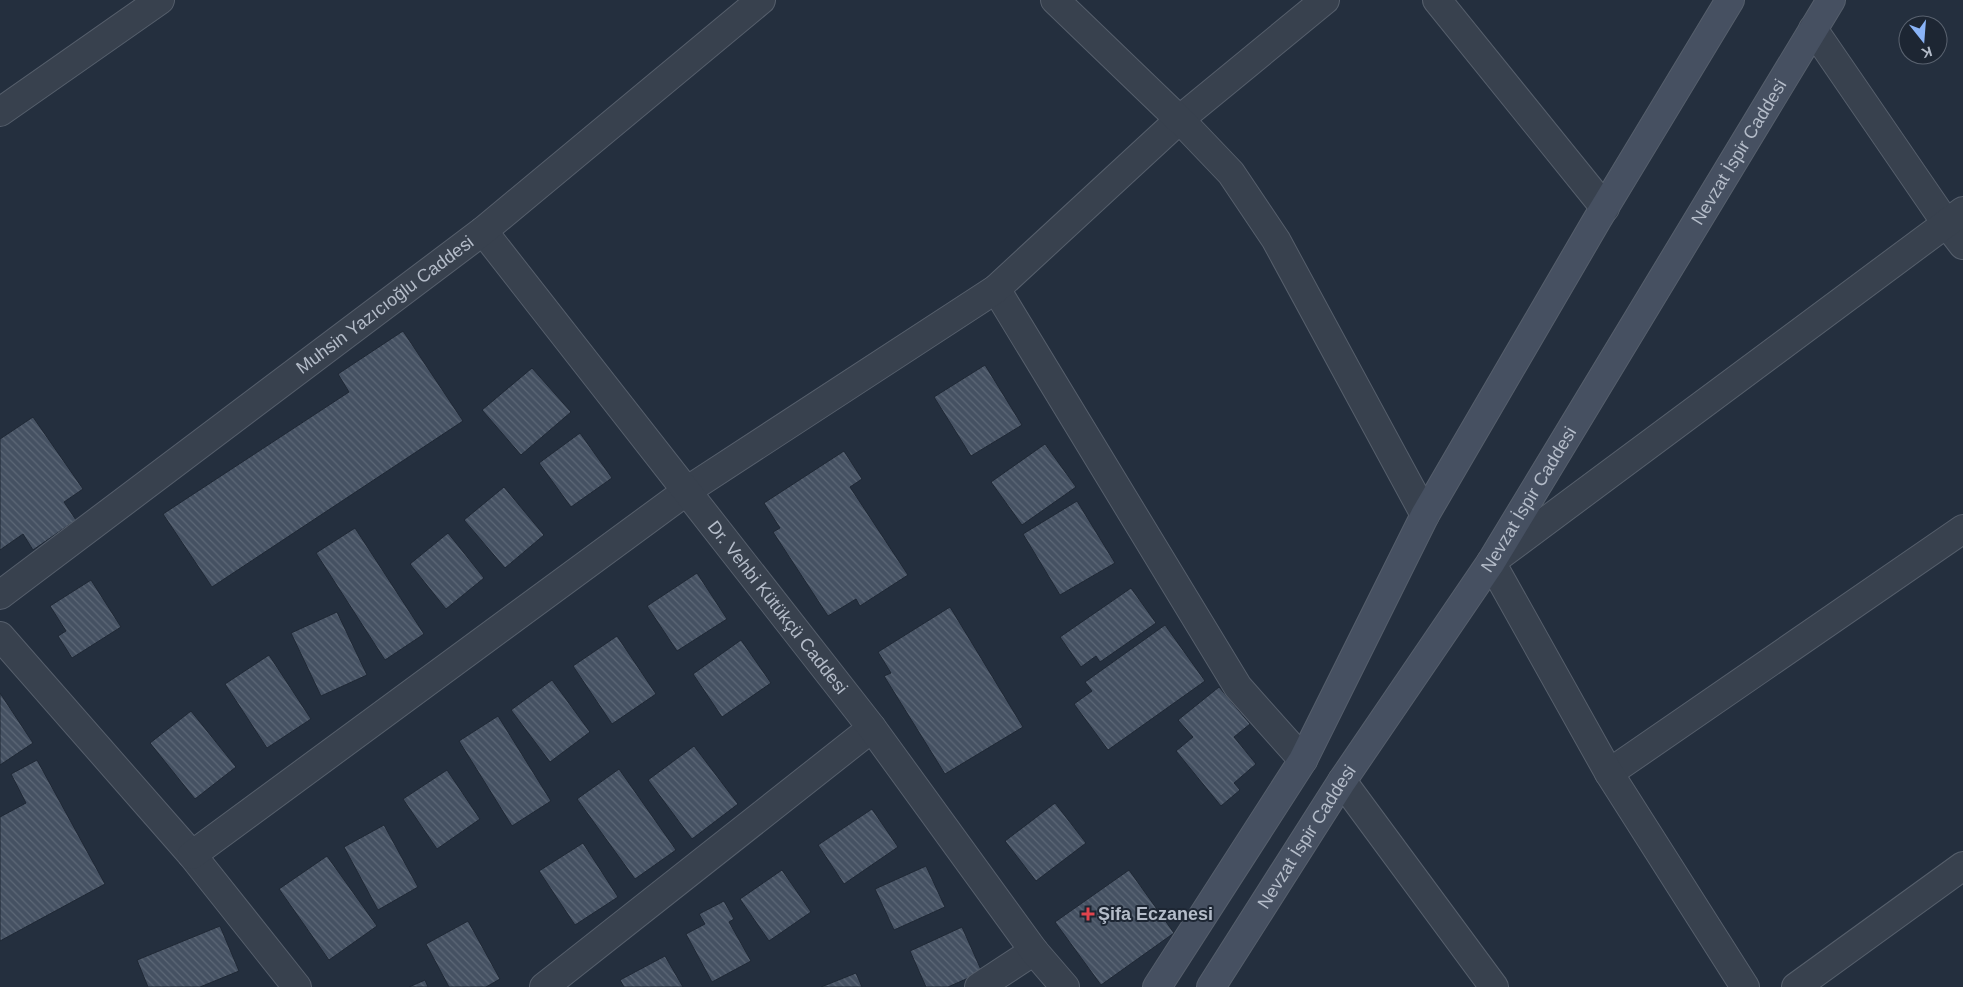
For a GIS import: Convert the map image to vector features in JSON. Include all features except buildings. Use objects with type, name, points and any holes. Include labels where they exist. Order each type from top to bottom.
[{"type":"main road","points":[[1157,987],[1303,760],[1426,515],[1605,208],[1730,0]]},
{"type":"main road","name":"Nevzat İspir Caddesi","points":[[1211,987],[1342,782],[1491,562],[1831,0]]},
{"type":"street","points":[[0,112],[160,0]]},
{"type":"street","name":"Muhsin Yazıcıoğlu Caddesi","points":[[0,595],[483,231],[761,0]]},
{"type":"street","points":[[1055,0],[1180,120],[1232,173],[1276,240],[1426,515]]},
{"type":"street","points":[[192,855],[688,490],[996,289],[1180,120],[1325,0]]},
{"type":"street","points":[[1437,0],[1605,208]]},
{"type":"street","points":[[1813,30],[1954,217],[1963,245]]},
{"type":"street","points":[[1745,987],[1608,773],[1491,562],[1954,217]]},
{"type":"street","name":"Dr. Vehbi Kütükçü Caddesi","points":[[483,231],[688,490],[872,728],[1034,951],[1065,987]]},
{"type":"street","points":[[996,289],[1238,687],[1303,760]]},
{"type":"street","points":[[1608,773],[1963,529]]},
{"type":"street","points":[[0,636],[192,855],[297,987]]},
{"type":"street","points":[[544,987],[872,728]]},
{"type":"street","points":[[1342,782],[1494,987]]},
{"type":"street","points":[[1796,987],[1963,866]]},
{"type":"street","points":[[979,987],[1034,951]]},
{"type":"place","name":"Şifa Eczanesi","points":[[1088,914]]}]
